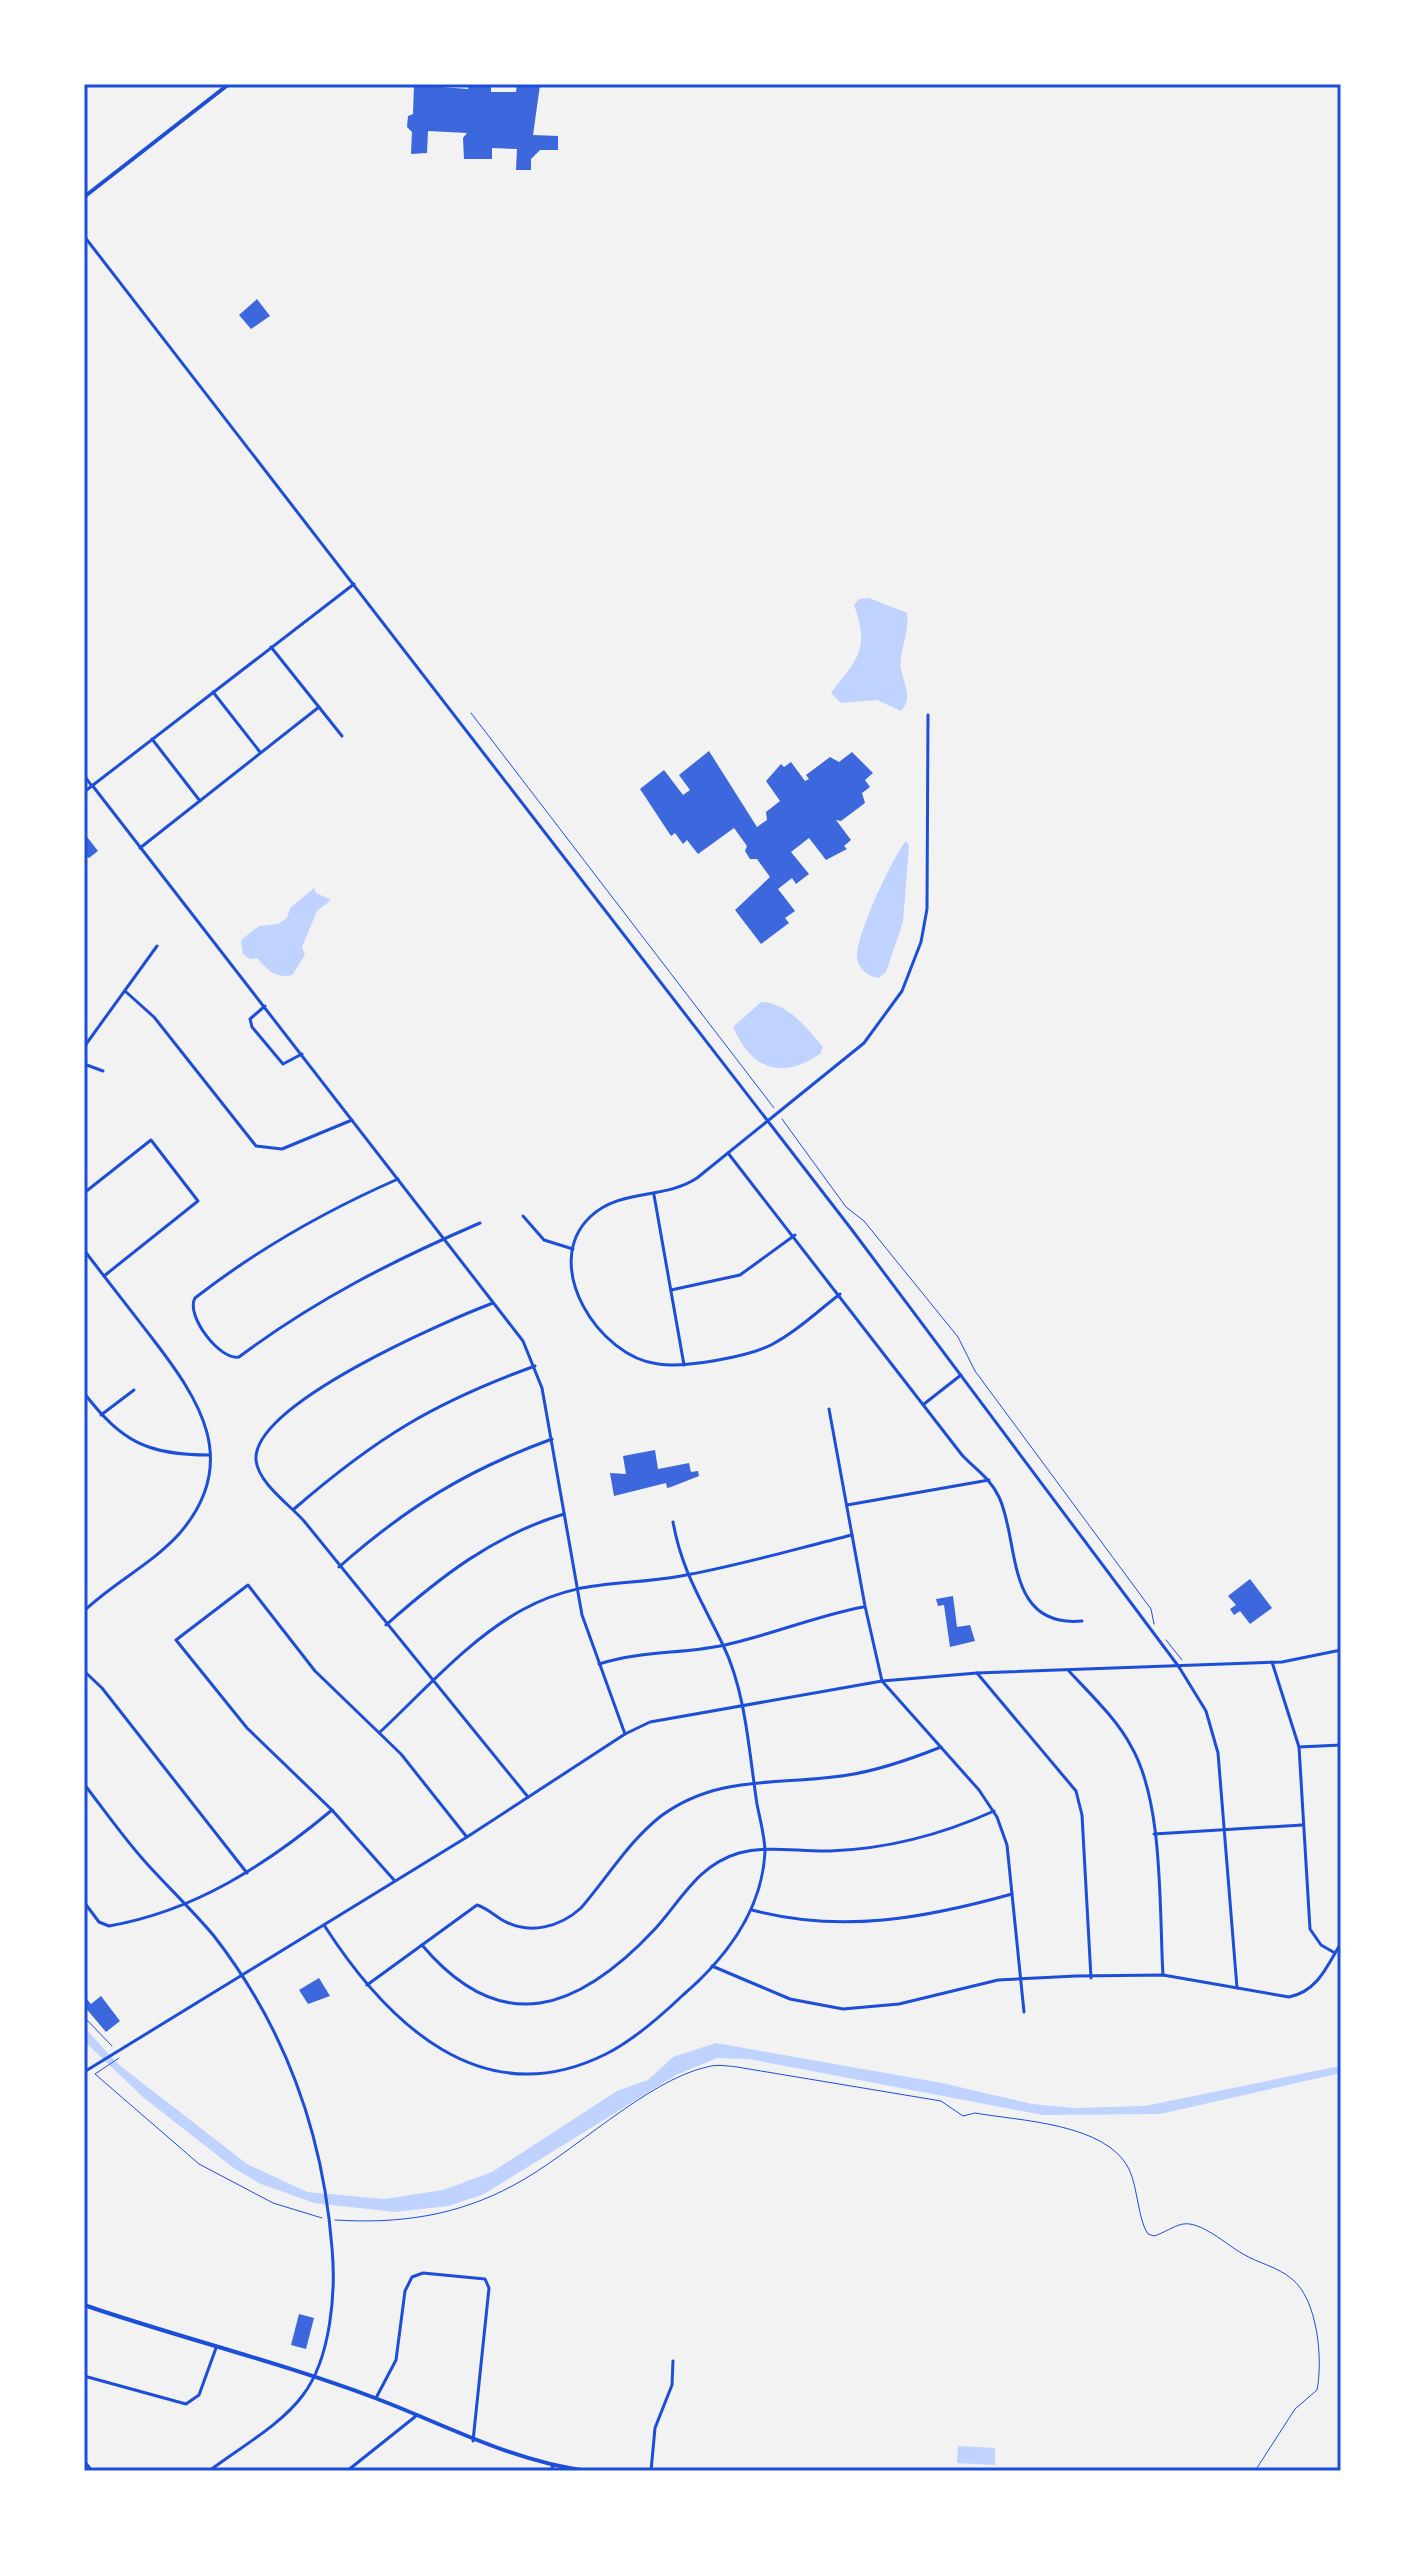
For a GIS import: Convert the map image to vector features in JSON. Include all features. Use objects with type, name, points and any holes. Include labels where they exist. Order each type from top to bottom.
[{"type":"main road","points":[[84,197],[229,84]]},
{"type":"main road","points":[[85,2306],[376,2398],[473,2441],[551,2469],[588,2471]]},
{"type":"street","points":[[84,236],[768,1120],[1199,1697],[1214,1735],[1220,1764],[1237,1988]]},
{"type":"street","points":[[84,792],[354,584]]},
{"type":"street","points":[[271,647],[342,736]]},
{"type":"street","points":[[213,692],[261,753]]},
{"type":"street","points":[[140,848],[319,707]]},
{"type":"street","points":[[840,1294],[766,1347],[684,1365],[639,1360],[606,1338],[579,1294],[573,1249],[578,1232],[598,1210],[624,1198],[654,1194],[689,1184],[864,1043],[895,1003],[910,974],[927,909],[928,715]]},
{"type":"street","points":[[152,739],[200,801]]},
{"type":"street","points":[[84,775],[519,1336],[535,1366],[552,1439],[577,1586],[599,1664],[625,1734]]},
{"type":"street","points":[[84,1047],[157,946]]},
{"type":"street","points":[[125,991],[154,1017],[256,1146],[282,1149],[352,1120]]},
{"type":"street","points":[[265,1006],[250,1019],[252,1027],[283,1064],[302,1054]]},
{"type":"street","points":[[84,1064],[103,1071]]},
{"type":"street","points":[[84,1193],[151,1140],[198,1201],[104,1276]]},
{"type":"street","points":[[728,1153],[795,1235],[965,1458],[990,1480],[1006,1516],[1013,1564],[1028,1598],[1060,1621],[1082,1621]]},
{"type":"street","points":[[398,1179],[328,1211],[249,1257],[195,1298],[191,1306],[193,1315],[223,1353],[234,1359],[286,1322],[354,1281],[480,1223]]},
{"type":"street","points":[[654,1194],[684,1365]]},
{"type":"street","points":[[523,1216],[544,1240],[573,1249]]},
{"type":"street","points":[[671,1290],[740,1275],[795,1235]]},
{"type":"street","points":[[84,1250],[194,1395],[206,1425],[210,1455],[203,1492],[185,1526],[161,1550],[84,1611]]},
{"type":"street","points":[[493,1303],[419,1332],[362,1362],[304,1401],[263,1437],[256,1455],[259,1470],[435,1680],[528,1797]]},
{"type":"street","points":[[294,1509],[360,1453],[414,1418],[481,1386],[535,1366]]},
{"type":"street","points":[[924,1404],[961,1375]]},
{"type":"street","points":[[101,1415],[134,1390]]},
{"type":"street","points":[[84,1393],[101,1415],[122,1434],[151,1449],[176,1455],[210,1455]]},
{"type":"street","points":[[829,1409],[882,1681],[994,1811],[1007,1845],[1018,1978],[1024,2012]]},
{"type":"street","points":[[339,1567],[425,1498],[478,1469],[552,1439]]},
{"type":"street","points":[[847,1505],[990,1480]]},
{"type":"street","points":[[386,1625],[465,1560],[520,1530],[564,1514]]},
{"type":"street","points":[[324,1925],[367,1985],[405,2024],[454,2057],[496,2071],[537,2074],[576,2066],[612,2051],[676,2002],[712,1966],[752,1910],[765,1848],[740,1706],[724,1645],[686,1575],[673,1522]]},
{"type":"street","points":[[380,1732],[435,1680],[509,1618],[577,1586],[686,1575],[852,1535]]},
{"type":"street","points":[[394,1880],[332,1810],[247,1728],[176,1640],[248,1585],[315,1671],[380,1732],[467,1837]]},
{"type":"street","points":[[599,1664],[627,1656],[724,1645],[806,1619],[865,1606]]},
{"type":"street","points":[[84,2072],[467,1837],[625,1734],[661,1720],[882,1681],[977,1673],[1272,1662],[1341,1650]]},
{"type":"street","points":[[1272,1662],[1299,1747],[1310,1929],[1321,1945],[1335,1953]]},
{"type":"street","points":[[1068,1670],[1118,1726],[1134,1751],[1149,1792],[1163,1975]]},
{"type":"street","points":[[84,1671],[102,1688],[247,1874]]},
{"type":"street","points":[[977,1673],[1076,1791],[1082,1815],[1091,1978]]},
{"type":"street","points":[[1299,1747],[1341,1745]]},
{"type":"street","points":[[367,1985],[479,1905],[521,1927],[537,1928],[561,1922],[581,1908],[638,1837],[661,1816],[706,1791],[754,1781],[849,1775],[890,1766],[941,1747]]},
{"type":"street","points":[[84,1784],[145,1862],[187,1904],[242,1975],[307,2105],[325,2185],[330,2220],[332,2291],[314,2377],[303,2396],[209,2471]]},
{"type":"street","points":[[84,1902],[99,1922],[109,1926],[187,1904],[247,1874],[332,1810]]},
{"type":"street","points":[[422,1945],[452,1976],[496,2002],[534,2006],[562,2000],[581,1990],[641,1942],[704,1871],[730,1857],[765,1848],[810,1851],[883,1846],[928,1836],[994,1811]]},
{"type":"street","points":[[1154,1834],[1303,1825]]},
{"type":"street","points":[[752,1910],[816,1921],[883,1922],[931,1915],[1012,1894]]},
{"type":"street","points":[[712,1966],[790,1999],[843,2009],[899,2004],[983,1983],[1018,1978],[1163,1975],[1280,1997],[1299,1995],[1318,1981],[1341,1943]]},
{"type":"street","points":[[376,2398],[398,2354],[403,2303],[412,2277],[423,2273],[485,2279],[489,2288],[473,2441]]},
{"type":"street","points":[[84,2315],[85,2306]]},
{"type":"street","points":[[84,2376],[186,2404],[199,2395],[216,2348]]},
{"type":"street","points":[[651,2471],[655,2428],[672,2385],[673,2361]]},
{"type":"street","points":[[347,2471],[417,2416]]},
{"type":"street","points":[[84,2461],[92,2471]]},
{"type":"path","points":[[471,713],[778,1113],[846,1207],[872,1231],[958,1337],[975,1371],[1151,1609],[1157,1630]]},
{"type":"path","points":[[1163,1637],[1183,1658],[1179,1667]]},
{"type":"path","points":[[84,2017],[110,2042],[119,2058],[95,2074],[199,2164],[273,2203],[330,2220],[413,2219],[450,2212],[479,2201],[540,2170],[675,2079],[709,2066],[737,2067],[941,2101],[963,2116],[975,2113],[1073,2128],[1123,2159],[1138,2191],[1148,2234],[1154,2236],[1177,2226],[1193,2224],[1249,2258],[1285,2274],[1303,2291],[1309,2304],[1319,2356],[1317,2390],[1295,2409],[1255,2471]]},
{"type":"water","points":[[869,598],[907,613],[901,669],[907,696],[901,711],[877,700],[841,703],[831,693],[854,663],[861,644],[854,605],[859,599]]},
{"type":"water","points":[[906,841],[909,846],[903,922],[886,972],[879,978],[862,969],[857,958],[858,948],[876,898]]},
{"type":"water","points":[[314,888],[316,893],[331,900],[317,911],[302,947],[305,955],[292,975],[277,975],[257,958],[250,959],[243,954],[241,940],[259,926],[278,924],[287,918],[290,908]]},
{"type":"water","points":[[761,1002],[780,1007],[796,1018],[823,1047],[820,1054],[793,1067],[780,1068],[769,1066],[749,1053],[733,1027]]},
{"type":"water","points":[[84,2027],[118,2064],[247,2164],[307,2192],[384,2199],[443,2190],[492,2172],[617,2091],[648,2080],[673,2057],[716,2043],[942,2083],[1032,2104],[1074,2108],[1145,2106],[1341,2066],[1341,2073],[1160,2114],[1043,2115],[749,2059],[717,2058],[676,2075],[484,2194],[448,2206],[395,2212],[314,2203],[261,2184],[235,2169],[144,2098],[84,2041]]},
{"type":"water","points":[[958,2446],[995,2448],[995,2465],[957,2463]]},
{"type":"building","points":[[469,84],[491,84],[491,92],[516,92],[517,84],[540,85],[533,135],[558,136],[558,150],[540,150],[531,159],[531,170],[516,170],[517,149],[492,148],[492,159],[464,159],[463,138],[467,133],[428,131],[427,153],[411,154],[412,132],[407,127],[408,116],[413,114],[414,85],[468,89]]},
{"type":"building","points":[[257,299],[270,316],[251,329],[239,315]]},
{"type":"building","points":[[709,751],[757,827],[767,820],[766,812],[780,801],[766,781],[781,764],[784,767],[791,762],[805,781],[809,779],[806,775],[830,757],[839,762],[852,752],[873,773],[865,780],[870,787],[862,793],[865,803],[841,821],[836,820],[851,840],[844,846],[847,849],[826,860],[809,838],[791,852],[809,874],[796,884],[792,878],[778,889],[795,911],[785,918],[789,923],[761,944],[735,910],[770,877],[757,859],[750,859],[745,851],[747,846],[734,828],[698,854],[687,840],[683,844],[675,833],[671,836],[640,789],[664,770],[683,795],[690,790],[679,775]]},
{"type":"building","points":[[84,833],[98,851],[89,858],[84,855]]},
{"type":"building","points":[[655,1450],[658,1469],[689,1463],[691,1472],[698,1471],[699,1476],[667,1488],[666,1483],[614,1496],[610,1473],[626,1474],[623,1456]]},
{"type":"building","points":[[1250,1579],[1272,1608],[1250,1624],[1240,1611],[1234,1615],[1230,1609],[1236,1605],[1228,1596]]},
{"type":"building","points":[[953,1596],[957,1627],[970,1625],[975,1641],[950,1647],[944,1605],[938,1606],[936,1599]]},
{"type":"building","points":[[319,1978],[330,1996],[308,2004],[299,1990]]},
{"type":"building","points":[[101,1996],[120,2021],[106,2032],[84,2006],[86,1998],[91,2004]]},
{"type":"building","points":[[299,2314],[314,2318],[306,2349],[291,2345]]}]
